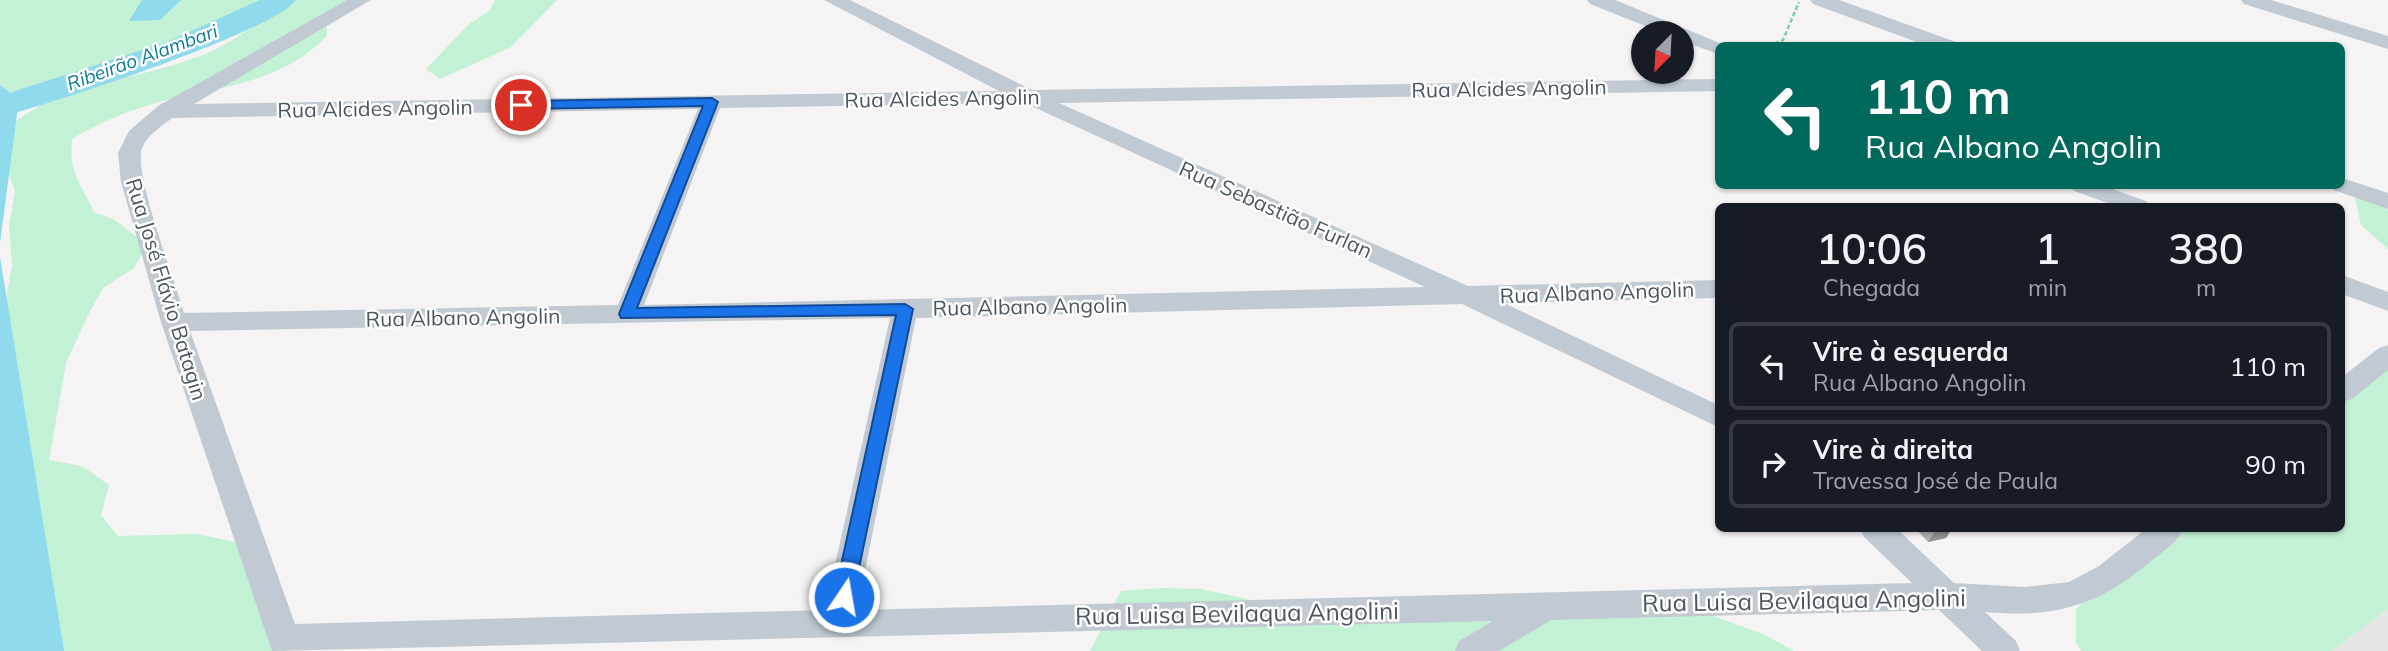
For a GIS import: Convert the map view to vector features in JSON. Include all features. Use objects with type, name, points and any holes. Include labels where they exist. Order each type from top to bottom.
[{"type":"street","name":"Rua José Flávio Batagin","points":[[286,644],[174,322],[132,182],[129,153],[137,135],[166,111],[361,0]]},
{"type":"street","name":"Rua Sebastião Furlan","points":[[834,0],[1029,97],[1467,296],[1715,416]]},
{"type":"street","points":[[1597,0],[1715,47]]},
{"type":"street","points":[[1820,0],[1938,42]]},
{"type":"street","points":[[2251,0],[2388,43]]},
{"type":"street","name":"Rua Alcides Angolin","points":[[166,111],[1715,85]]},
{"type":"street","points":[[627,314],[712,102]]},
{"type":"street","points":[[2345,186],[2388,201]]},
{"type":"street","points":[[2090,189],[2130,203]]},
{"type":"street","points":[[2345,285],[2386,304]]},
{"type":"street","name":"Rua Albano Angolin","points":[[174,322],[905,309],[1715,289]]},
{"type":"street","points":[[838,623],[905,309]]},
{"type":"street","points":[[2345,390],[2388,355]]},
{"type":"street","points":[[1879,532],[2004,651]]},
{"type":"street","name":"Rua Luisa Bevilaqua Angolini","points":[[286,644],[838,623],[1949,596],[2020,600],[2069,595],[2103,579],[2164,532]]},
{"type":"street","points":[[1471,651],[1549,605]]},
{"type":"path","points":[[1778,42],[1783,40],[1800,0]]},
{"type":"shaded area","points":[[2388,609],[2388,651],[2332,651]]},
{"type":"green space","points":[[0,0],[281,0],[186,45],[19,99],[0,85]]},
{"type":"green space","points":[[289,0],[365,0],[327,24],[327,36],[291,64],[251,80],[139,108],[105,121],[73,138],[73,167],[94,212],[115,220],[147,245],[134,268],[103,288],[66,363],[49,460],[82,466],[109,485],[101,515],[118,536],[196,534],[236,542],[286,651],[9,651],[5,307],[12,265],[9,227],[15,190],[4,163],[4,131],[25,115],[73,92],[203,55],[238,37]]},
{"type":"green space","points":[[495,0],[557,0],[511,47],[440,79],[426,69],[469,24],[489,11]]},
{"type":"green space","points":[[2353,189],[2388,197],[2388,249],[2361,225]]},
{"type":"green space","points":[[2388,369],[2388,609],[2332,651],[2081,651],[2076,643],[2076,610],[2093,588],[2170,532],[2345,532],[2345,390]]},
{"type":"green space","points":[[1201,589],[1283,607],[1672,601],[1763,634],[1794,651],[1090,651],[1121,591]]},
{"type":"water","points":[[142,0],[181,0],[160,20],[129,21]]},
{"type":"water","points":[[0,85],[19,99],[0,243]]},
{"type":"water","points":[[0,257],[64,651],[0,651]]},
{"type":"waterway","name":"Ribeirão Alambari","points":[[0,107],[178,48],[255,15],[281,0]]},
{"type":"route","points":[[521,105],[712,102],[627,314],[905,309],[844,597]]}]
